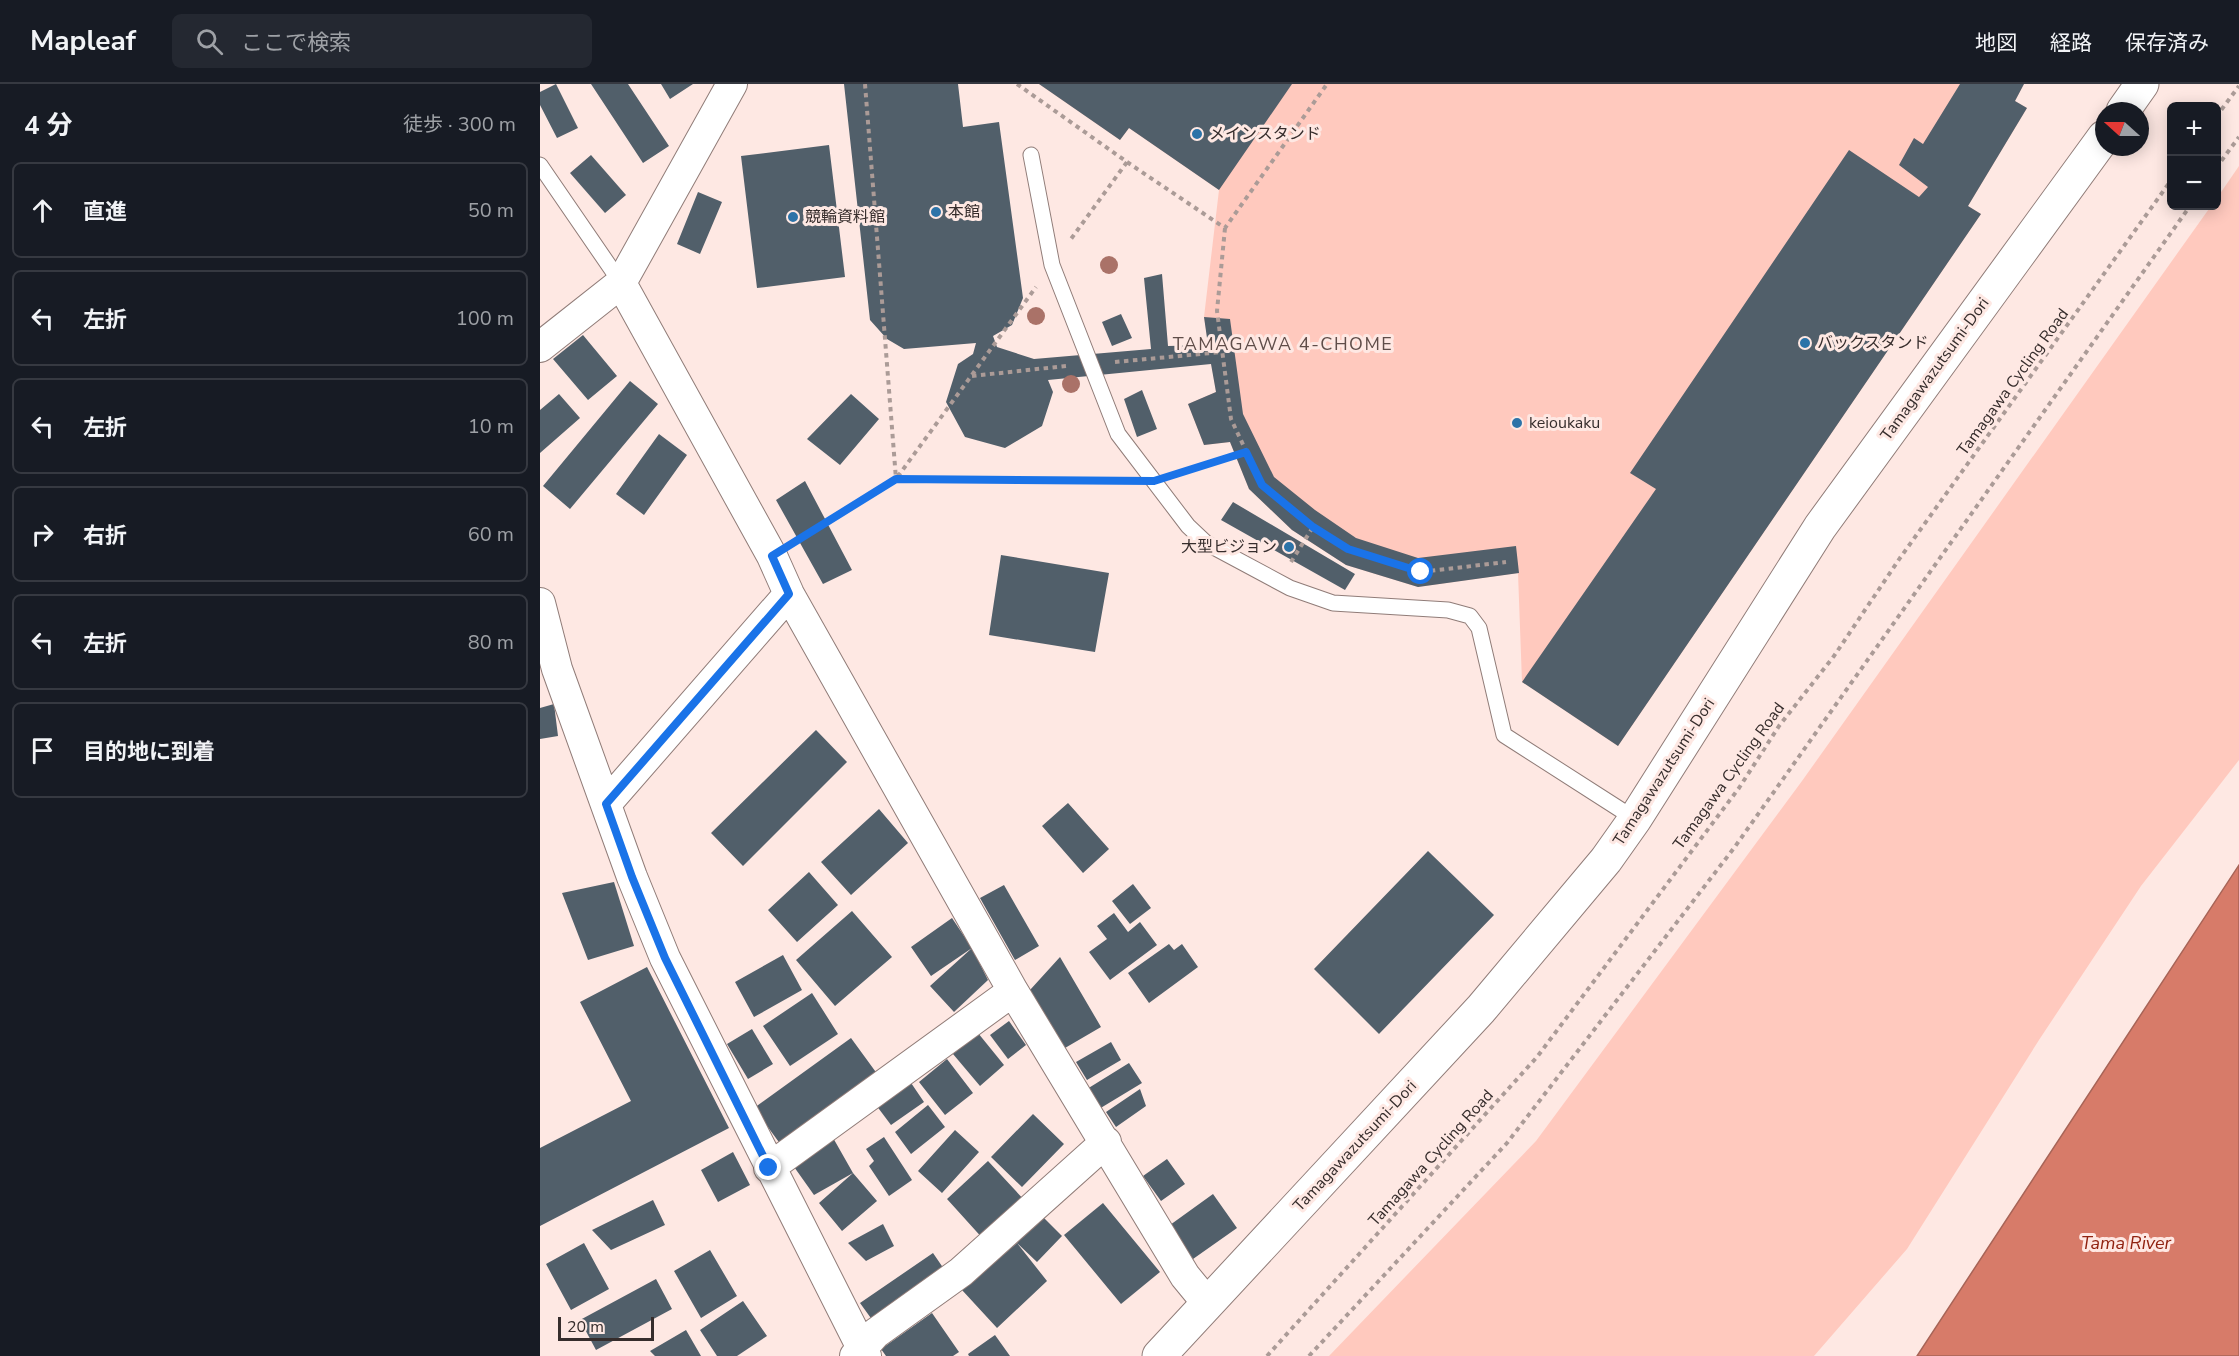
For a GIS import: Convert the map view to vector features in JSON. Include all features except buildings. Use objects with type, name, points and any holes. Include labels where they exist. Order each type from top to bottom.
[{"type":"street","points":[[540,347],[621,283],[732,84]]},
{"type":"street","points":[[2129,102],[2142,84]]},
{"type":"street","name":"Tamagawazutsumi-Dori","points":[[1159,1356],[1481,1009],[1606,860],[1635,819],[1820,527],[2095,148]]},
{"type":"street","points":[[621,283],[772,556],[789,594],[1013,991],[1185,1276],[1208,1305]]},
{"type":"street","points":[[606,804],[789,594]]},
{"type":"street","points":[[540,603],[557,669],[632,877],[665,958],[861,1354],[876,1333],[961,1272],[1106,1142]]},
{"type":"street","points":[[769,1168],[1013,991]]},
{"type":"lane","points":[[1031,155],[1052,265],[1118,434],[1188,526],[1206,543],[1277,582],[1333,603],[1448,610],[1470,615],[1479,628],[1504,735],[1635,819]]},
{"type":"lane","points":[[540,165],[621,283]]},
{"type":"path","points":[[865,84],[896,479]]},
{"type":"path","points":[[1017,84],[1225,228]]},
{"type":"path","points":[[1327,84],[1225,228],[1217,311],[1231,418],[1262,485],[1313,527],[1348,549],[1421,572],[1506,562]]},
{"type":"path","points":[[2221,111],[2239,86]]},
{"type":"path","points":[[2221,162],[2239,137]]},
{"type":"path","points":[[772,556],[896,479],[1127,162]]},
{"type":"path","name":"Tamagawa Cycling Road","points":[[1267,1356],[1537,1057],[1739,788],[1779,726],[1834,656],[1900,558],[2167,186]]},
{"type":"path","points":[[1309,1356],[1507,1143],[1734,848],[2187,210]]},
{"type":"path","points":[[1185,356],[1222,352]]},
{"type":"path","points":[[896,479],[1154,481],[1246,452]]},
{"type":"path","points":[[1277,582],[1313,527]]},
{"type":"shaded area","name":"keioukaku","points":[[1039,84],[2024,84],[2015,101],[2027,108],[1968,206],[1981,214],[1618,746],[1522,682],[1518,573],[1418,587],[1346,565],[1292,530],[1249,489],[1230,442],[1204,445],[1188,404],[1216,392],[1204,317],[1219,190],[1129,128],[1120,140]]},
{"type":"shaded area","points":[[2239,166],[2239,760],[2141,886],[2039,1040],[1907,1249],[1814,1356],[1329,1356],[1536,1141],[1802,781],[2208,210],[2221,210],[2221,192]]},
{"type":"water","name":"Tama River","points":[[2239,865],[2239,1356],[1917,1356]]},
{"type":"place","name":"メインスタンド","points":[[1197,134]]},
{"type":"place","name":"本館","points":[[936,212]]},
{"type":"place","name":"競輪資料館","points":[[793,217]]},
{"type":"place","name":"バックスタンド","points":[[1805,343]]},
{"type":"place","name":"keioukaku","points":[[1517,423]]},
{"type":"place","name":"大型ビジョン","points":[[1289,547]]},
{"type":"district","name":"TAMAGAWA 4-CHOME","points":[[1283,344]]},
{"type":"route","points":[[769,1168],[665,958],[632,877],[606,804],[789,594],[772,556],[896,479],[1154,481],[1246,452],[1262,485],[1313,527],[1348,549],[1421,572]]}]
